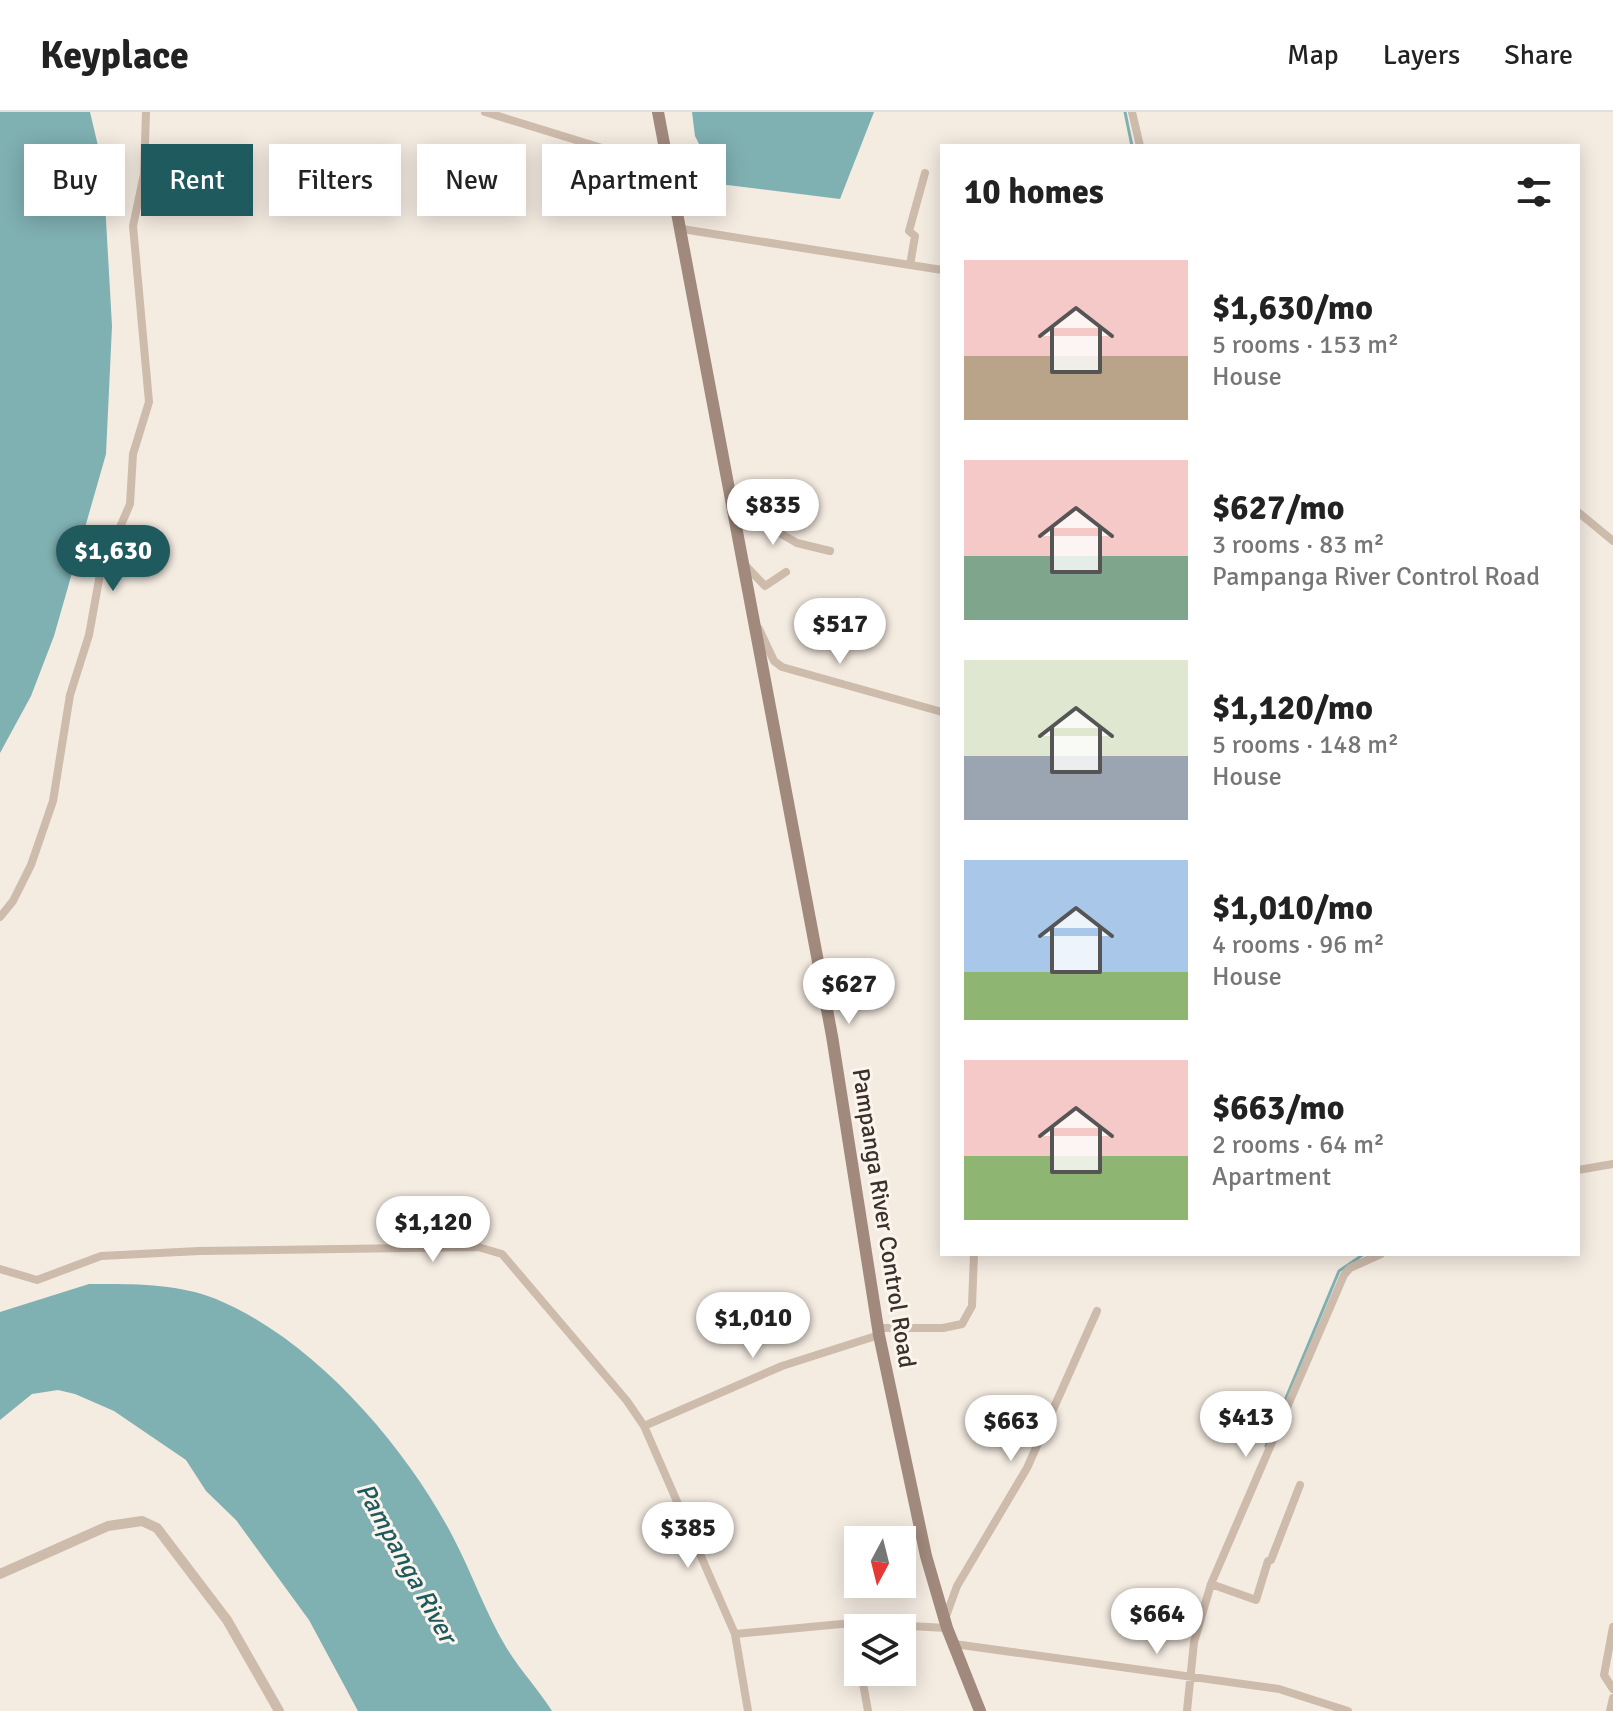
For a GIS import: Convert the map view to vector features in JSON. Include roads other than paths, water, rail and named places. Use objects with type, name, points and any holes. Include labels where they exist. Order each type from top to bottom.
[{"type":"main road","name":"Pampanga River Control Road","points":[[658,112],[663,144]]},
{"type":"main road","name":"Pampanga River Control Road","points":[[679,216],[749,608],[832,1036],[879,1332],[926,1556],[946,1624],[980,1711]]},
{"type":"street","points":[[0,917],[13,901],[31,865],[53,801],[70,695],[89,635],[100,574],[130,504],[133,454],[149,402],[133,226],[144,174],[146,112]]},
{"type":"street","points":[[485,112],[589,144]]},
{"type":"street","points":[[1132,112],[1140,144]]},
{"type":"street","points":[[910,265],[915,236],[909,231],[925,173]]},
{"type":"street","points":[[682,229],[940,270]]},
{"type":"street","points":[[730,505],[797,543],[830,551]]},
{"type":"street","points":[[1580,514],[1613,541]]},
{"type":"street","points":[[740,559],[765,586],[786,572]]},
{"type":"street","points":[[749,608],[774,661],[782,667],[940,711]]},
{"type":"street","points":[[1580,1170],[1613,1164]]},
{"type":"street","points":[[0,1269],[37,1280],[101,1256],[214,1250],[489,1249],[513,1263],[644,1426],[675,1504],[735,1634],[748,1711]]},
{"type":"street","points":[[644,1426],[782,1366],[879,1332],[958,1327],[972,1306],[974,1256]]},
{"type":"street","points":[[1187,1711],[1194,1642],[1211,1584],[1344,1275],[1350,1268],[1377,1256]]},
{"type":"street","points":[[916,1624],[946,1624],[957,1586],[1027,1468],[1097,1311]]},
{"type":"street","points":[[1211,1584],[1256,1600],[1268,1561],[1300,1485]]},
{"type":"street","points":[[0,1574],[108,1526],[142,1521],[157,1528],[227,1620],[279,1711]]},
{"type":"street","points":[[735,1634],[844,1624]]},
{"type":"street","points":[[1613,1627],[1604,1675],[1613,1689]]},
{"type":"street","points":[[954,1644],[1303,1694],[1348,1711]]},
{"type":"street","points":[[864,1686],[868,1711]]},
{"type":"street","points":[[1610,1711],[1613,1698]]},
{"type":"water","points":[[0,112],[90,112],[98,144],[24,144],[24,216],[106,216],[112,326],[106,454],[54,636],[31,696],[0,753]]},
{"type":"water","points":[[692,112],[874,112],[840,199],[726,185],[726,144],[699,144]]},
{"type":"water","name":"Pampanga River","points":[[89,1284],[169,1287],[216,1299],[252,1317],[287,1340],[321,1368],[353,1398],[382,1432],[433,1502],[506,1647],[552,1711],[358,1711],[309,1620],[236,1520],[206,1491],[186,1460],[114,1411],[58,1390],[32,1394],[0,1420],[0,1312]]},
{"type":"waterway","points":[[1125,112],[1132,144]]},
{"type":"waterway","points":[[1266,1446],[1339,1271],[1361,1256]]}]
